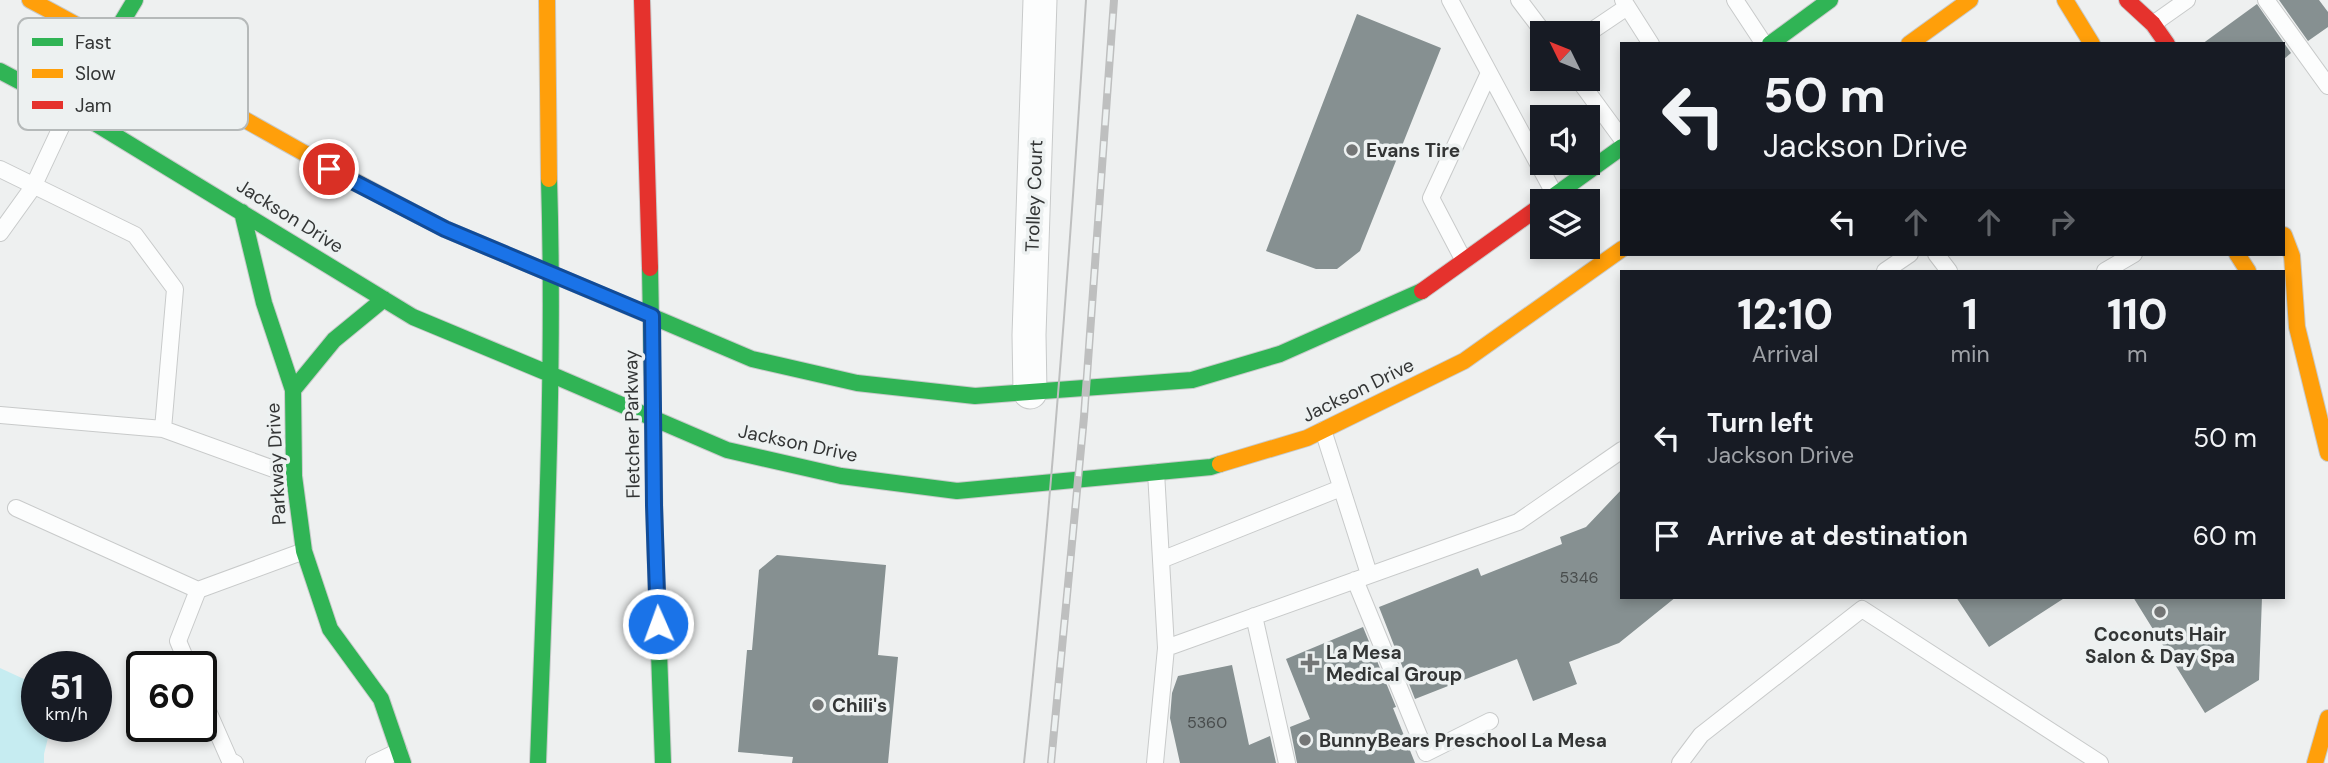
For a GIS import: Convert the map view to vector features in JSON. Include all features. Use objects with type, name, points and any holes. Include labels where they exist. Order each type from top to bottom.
[{"type":"main road","points":[[30,0],[64,18]]},
{"type":"main road","points":[[124,18],[135,0]]},
{"type":"main road","points":[[538,763],[549,469],[552,274],[547,117],[547,0]]},
{"type":"main road","name":"Fletcher Parkway","points":[[642,0],[652,316],[654,541],[663,763]]},
{"type":"main road","points":[[1773,42],[1830,0]]},
{"type":"main road","points":[[1912,42],[1970,0]]},
{"type":"main road","points":[[2065,0],[2091,42]]},
{"type":"main road","points":[[2127,0],[2153,24],[2166,42]]},
{"type":"main road","name":"Jackson Drive","points":[[0,71],[18,81]]},
{"type":"main road","points":[[248,122],[329,169],[445,229],[752,359],[857,383],[975,396],[1192,380],[1280,354],[1423,290],[1530,214]]},
{"type":"main road","name":"Jackson Drive","points":[[106,130],[413,317],[727,450],[841,476],[957,491],[1211,467],[1307,438],[1464,361],[1620,250]]},
{"type":"main road","points":[[1564,189],[1620,148]]},
{"type":"main road","name":"Parkway Drive","points":[[242,212],[264,303],[293,390],[294,476],[303,551],[330,629],[381,699],[401,757]]},
{"type":"main road","points":[[2285,238],[2292,256],[2297,327],[2328,453]]},
{"type":"main road","points":[[293,390],[334,340],[384,299]]},
{"type":"main road","points":[[2285,313],[2297,327]]},
{"type":"main road","points":[[2315,763],[2328,718]]},
{"type":"street","name":"Trolley Court","points":[[1030,392],[1029,335],[1040,0]]},
{"type":"lane","points":[[1450,0],[1489,73],[1542,189]]},
{"type":"lane","points":[[1519,0],[1535,21]]},
{"type":"lane","points":[[1735,0],[1763,42]]},
{"type":"lane","points":[[2153,24],[2187,0]]},
{"type":"lane","points":[[2266,0],[2328,86]]},
{"type":"lane","points":[[1600,24],[1625,4],[1650,42]]},
{"type":"lane","points":[[1464,261],[1431,198],[1489,73]]},
{"type":"lane","points":[[1587,91],[1620,136]]},
{"type":"lane","points":[[0,233],[33,187],[60,130]]},
{"type":"lane","points":[[0,169],[135,235],[176,289],[163,429]]},
{"type":"lane","points":[[1886,270],[1907,256]]},
{"type":"lane","points":[[1938,256],[1949,270]]},
{"type":"lane","points":[[2107,270],[2131,256]]},
{"type":"lane","points":[[0,415],[163,429],[294,476]]},
{"type":"lane","points":[[1323,430],[1341,488],[1362,577],[1426,753],[1490,721]]},
{"type":"lane","points":[[1166,648],[1518,522],[1620,451]]},
{"type":"lane","points":[[1154,763],[1166,648],[1157,472]]},
{"type":"lane","points":[[1161,560],[1341,488]]},
{"type":"lane","points":[[16,508],[198,590],[303,551]]},
{"type":"lane","points":[[182,651],[178,641],[198,590]]},
{"type":"lane","points":[[1681,763],[1701,735],[1862,609],[2100,763]]},
{"type":"lane","points":[[1254,616],[1287,763]]},
{"type":"lane","points":[[217,731],[230,761],[235,763]]},
{"type":"lane","points":[[374,763],[401,757]]},
{"type":"shaded area","points":[[0,668],[21,678],[21,742],[47,742],[44,763],[0,763]]},
{"type":"building","points":[[2279,0],[2319,0],[2328,12],[2328,27],[2308,41]]},
{"type":"building","points":[[2257,4],[2283,42],[2205,42]]},
{"type":"building","name":"Evans Tire","points":[[1357,14],[1441,48],[1360,251],[1337,269],[1316,269],[1266,251]]},
{"type":"building","points":[[2285,44],[2291,53],[2285,58]]},
{"type":"building","points":[[1620,491],[1620,599],[1674,599],[1619,643],[1569,662],[1577,684],[1533,701],[1517,659],[1415,699],[1379,607],[1478,568],[1481,576],[1562,544],[1560,537],[1586,527]]},
{"type":"building","name":"Chili's","points":[[777,555],[886,565],[878,655],[898,657],[888,763],[792,763],[793,757],[738,752],[747,650],[752,650],[759,570]]},
{"type":"building","points":[[1957,599],[2063,599],[1989,647]]},
{"type":"building","points":[[2134,599],[2262,599],[2259,680],[2205,713]]},
{"type":"building","points":[[1363,627],[1396,707],[1393,708],[1415,763],[1297,763],[1290,727],[1310,719],[1286,659]]},
{"type":"building","points":[[1232,665],[1249,745],[1270,736],[1276,763],[1180,763],[1170,718],[1172,693],[1178,676]]},
{"type":"tram line","points":[[1024,763],[1059,382],[1086,0]]},
{"type":"railway","points":[[1051,763],[1084,417],[1114,0]]},
{"type":"traffic: fast","points":[[124,18],[135,0]]},
{"type":"traffic: fast","points":[[1773,42],[1830,0]]},
{"type":"traffic: fast","points":[[0,71],[18,81]]},
{"type":"traffic: fast","points":[[106,130],[413,317],[550,374]]},
{"type":"traffic: fast","points":[[1564,189],[1620,148]]},
{"type":"traffic: fast","points":[[538,763],[550,398],[549,179]]},
{"type":"traffic: fast","points":[[242,212],[264,303],[293,390],[294,476],[304,551],[330,629],[381,699],[403,763]]},
{"type":"traffic: fast","points":[[418,215],[552,274]]},
{"type":"traffic: fast","points":[[650,268],[655,541],[663,763]]},
{"type":"traffic: fast","points":[[552,274],[752,359],[857,383],[975,396],[1192,380],[1280,354],[1422,291]]},
{"type":"traffic: fast","points":[[293,390],[334,340],[384,299]]},
{"type":"traffic: fast","points":[[550,374],[727,450],[841,476],[957,491],[1220,464]]},
{"type":"traffic: slow","points":[[30,0],[63,18]]},
{"type":"traffic: slow","points":[[547,0],[549,179]]},
{"type":"traffic: slow","points":[[1912,42],[1970,0]]},
{"type":"traffic: slow","points":[[2065,0],[2091,42]]},
{"type":"traffic: slow","points":[[248,121],[418,215]]},
{"type":"traffic: slow","points":[[2285,238],[2292,256],[2297,327],[2328,453]]},
{"type":"traffic: slow","points":[[1220,464],[1307,438],[1464,361],[1620,250]]},
{"type":"traffic: slow","points":[[2238,256],[2247,270]]},
{"type":"traffic: slow","points":[[2315,763],[2328,718]]},
{"type":"traffic: jam","points":[[642,0],[650,268]]},
{"type":"traffic: jam","points":[[2127,0],[2153,24],[2166,42]]},
{"type":"traffic: jam","points":[[1422,291],[1530,214]]},
{"type":"place","name":"Evans Tire","points":[[1352,150]]},
{"type":"place","name":"Coconuts Hair Salon & Day Spa","points":[[2160,612]]},
{"type":"place","name":"La Mesa Medical Group","points":[[1310,663]]},
{"type":"place","name":"Chili's","points":[[818,705]]},
{"type":"place","name":"BunnyBears Preschool La Mesa","points":[[1305,740]]},
{"type":"route","points":[[329,169],[445,229],[652,316],[658,624]]}]
